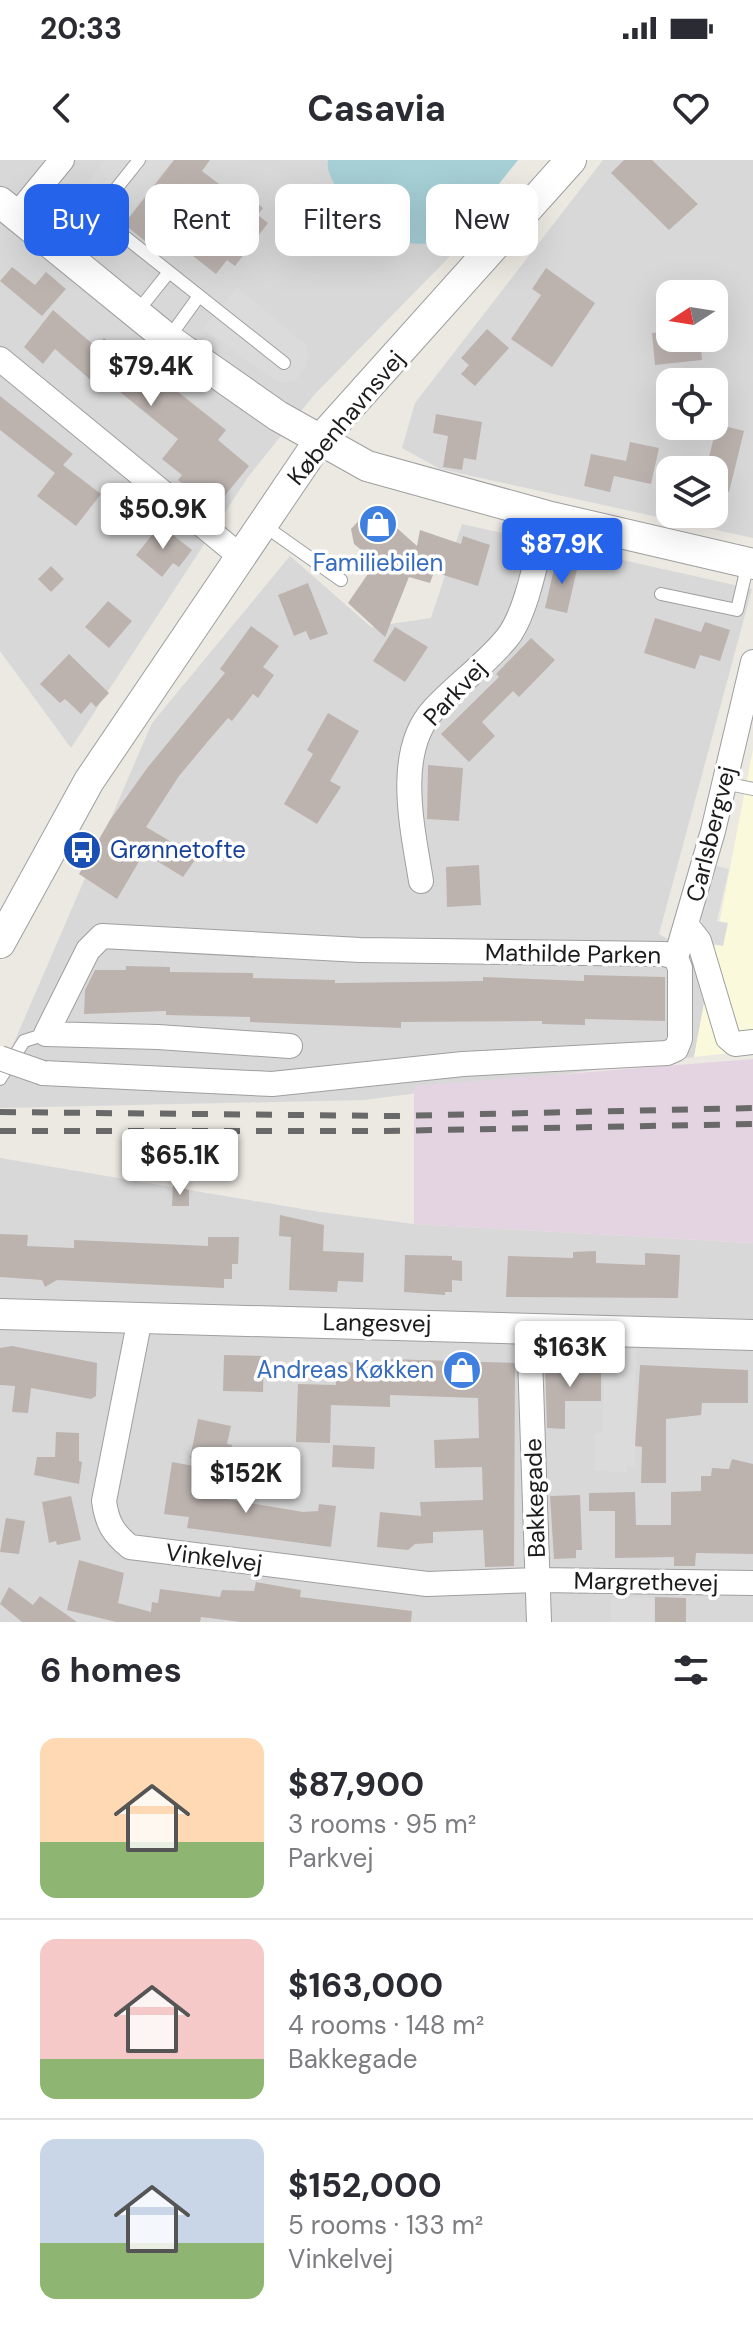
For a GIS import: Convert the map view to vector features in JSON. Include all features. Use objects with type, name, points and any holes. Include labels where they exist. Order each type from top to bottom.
[{"type":"street","points":[[62,160],[8,209],[168,339],[319,441],[375,469],[547,516],[751,563]]},
{"type":"street","name":"Københavnsvej","points":[[0,943],[89,781],[319,441],[571,160]]},
{"type":"street","points":[[0,359],[240,556]]},
{"type":"street","name":"Parkvej","points":[[421,881],[409,803],[416,741],[432,711],[509,636],[519,616],[547,516]]},
{"type":"street","name":"Carlsbergvej","points":[[676,958],[688,927],[724,783],[745,729],[753,662]]},
{"type":"street","points":[[688,927],[699,941],[728,1038],[735,1044],[753,1042]]},
{"type":"street","name":"Mathilde Parken","points":[[0,1058],[43,1073],[272,1084],[463,1064],[667,1053],[676,1049],[680,1039],[680,968],[676,958],[665,954],[360,950],[102,936],[88,950],[46,1034]]},
{"type":"street","points":[[46,1034],[158,1037],[290,1046]]},
{"type":"street","name":"Langesvej","points":[[0,1314],[753,1335]]},
{"type":"street","name":"Vinkelvej","points":[[140,1318],[104,1501],[106,1520],[115,1535],[130,1547],[427,1584],[538,1580]]},
{"type":"street","name":"Bakkegade","points":[[529,1327],[539,1622]]},
{"type":"street","name":"Margrethevej","points":[[538,1580],[753,1583]]},
{"type":"lane","points":[[139,160],[96,214],[284,363]]},
{"type":"lane","points":[[136,315],[169,272]]},
{"type":"lane","points":[[168,339],[199,296]]},
{"type":"lane","points":[[262,524],[341,580]]},
{"type":"lane","points":[[661,594],[737,610],[751,563]]},
{"type":"lane","points":[[724,783],[753,789]]},
{"type":"lane","points":[[0,1079],[24,1041],[46,1034]]},
{"type":"shaded area","points":[[0,160],[347,160],[376,184],[275,184],[275,256],[410,256],[410,212],[426,225],[426,256],[450,256],[314,395],[248,477],[71,748],[0,651]]},
{"type":"shaded area","points":[[105,160],[172,160],[153,184],[145,184],[145,195],[129,215],[129,184],[86,184]]},
{"type":"shaded area","points":[[603,160],[753,160],[753,538],[708,528],[728,528],[728,456],[656,456],[656,517],[440,469],[402,448],[415,403],[529,256],[538,256],[538,244]]},
{"type":"shaded area","points":[[237,287],[306,345],[309,355],[305,368],[295,381],[280,383],[203,329]]},
{"type":"shaded area","points":[[462,524],[752,589],[659,934],[711,966],[694,1057],[364,1100],[0,1108],[0,1075],[152,723],[290,556],[371,627],[431,618]]},
{"type":"shaded area","points":[[753,749],[753,1050],[694,1057],[711,966]]},
{"type":"shaded area","points":[[712,865],[729,869],[717,921],[728,923],[723,946],[706,943],[701,918]]},
{"type":"shaded area","points":[[753,1059],[753,1243],[414,1224],[414,1086]]},
{"type":"shaded area","points":[[0,1158],[320,1212],[414,1224],[753,1243],[753,1622],[0,1622]]},
{"type":"shaded area","points":[[604,1349],[636,1349],[635,1466],[627,1467],[627,1472],[594,1471],[595,1433],[603,1433]]},
{"type":"shaded area","points":[[611,1598],[654,1598],[653,1622],[611,1622]]},
{"type":"water","points":[[328,160],[518,160],[499,184],[426,184],[426,244],[417,244],[410,243],[410,184],[334,184]]},
{"type":"building","points":[[174,160],[210,160],[202,171],[219,184],[155,184]]},
{"type":"building","points":[[624,160],[652,160],[698,204],[669,230],[611,173]]},
{"type":"building","points":[[145,197],[145,241],[129,228],[129,218]]},
{"type":"building","points":[[259,216],[268,223],[259,235]]},
{"type":"building","points":[[193,256],[243,256],[235,266],[227,260],[216,274]]},
{"type":"building","points":[[12,267],[35,285],[46,272],[66,289],[42,316],[0,281]]},
{"type":"building","points":[[546,268],[595,303],[552,367],[511,339],[541,295],[532,289]]},
{"type":"building","points":[[53,310],[96,347],[104,338],[150,378],[154,373],[226,430],[218,440],[249,466],[214,509],[178,480],[182,475],[162,459],[178,439],[99,375],[93,382],[55,349],[43,364],[24,347]]},
{"type":"building","points":[[487,329],[509,348],[475,386],[461,374],[469,365],[461,358]]},
{"type":"building","points":[[652,333],[656,333],[656,352],[701,352],[702,360],[655,365]]},
{"type":"building","points":[[0,396],[73,454],[63,465],[101,494],[76,526],[37,496],[55,473],[0,430]]},
{"type":"building","points":[[436,414],[482,422],[476,460],[464,458],[462,470],[443,467],[448,436],[433,433]]},
{"type":"building","points":[[728,427],[744,431],[729,492],[728,456],[709,456],[713,440],[728,440]]},
{"type":"building","points":[[630,442],[659,448],[651,484],[614,476],[610,492],[584,486],[591,454],[626,461]]},
{"type":"building","points":[[379,512],[417,546],[420,530],[461,544],[463,536],[490,545],[478,586],[434,572],[430,583],[409,577],[385,637],[348,603],[376,562],[354,544],[351,529],[364,515]]},
{"type":"building","points":[[160,525],[192,550],[179,567],[173,563],[162,577],[136,555]]},
{"type":"building","points":[[556,560],[578,565],[567,613],[545,608]]},
{"type":"building","points":[[51,566],[64,579],[51,592],[38,579]]},
{"type":"building","points":[[308,583],[328,634],[310,640],[306,631],[294,636],[278,595]]},
{"type":"building","points":[[108,601],[132,621],[109,648],[85,627]]},
{"type":"building","points":[[655,618],[701,632],[705,622],[730,630],[720,661],[700,655],[695,669],[644,653]]},
{"type":"building","points":[[251,626],[279,646],[263,667],[274,675],[258,698],[253,694],[232,721],[228,718],[209,740],[179,776],[146,827],[197,857],[183,877],[144,853],[117,899],[79,874],[110,820],[148,767],[225,673],[220,669]]},
{"type":"building","points":[[395,627],[428,647],[405,682],[373,661]]},
{"type":"building","points":[[531,638],[555,660],[519,697],[513,691],[482,722],[495,736],[469,762],[441,734],[499,677],[496,674]]},
{"type":"building","points":[[69,654],[109,693],[96,707],[91,702],[81,714],[65,699],[60,703],[40,684]]},
{"type":"building","points":[[328,713],[359,731],[330,781],[341,787],[317,824],[284,804],[313,754],[307,750]]},
{"type":"building","points":[[428,765],[463,768],[459,821],[427,819]]},
{"type":"building","points":[[479,865],[481,905],[447,907],[446,867]]},
{"type":"building","points":[[126,966],[170,967],[170,972],[253,973],[253,978],[335,980],[335,983],[483,981],[483,977],[584,981],[584,975],[665,977],[665,1021],[585,1019],[585,1025],[542,1024],[542,1021],[401,1022],[401,1028],[250,1022],[250,1017],[166,1015],[166,1011],[84,1014],[85,990],[95,970],[126,970]]},
{"type":"building","points":[[173,1185],[189,1190],[189,1206],[172,1206]]},
{"type":"building","points":[[280,1215],[324,1225],[323,1251],[364,1253],[363,1282],[338,1281],[337,1292],[289,1290],[291,1237],[279,1236]]},
{"type":"building","points":[[0,1234],[28,1235],[27,1246],[74,1248],[74,1240],[208,1246],[208,1237],[239,1237],[238,1264],[232,1264],[232,1279],[224,1279],[224,1288],[57,1280],[45,1287],[42,1280],[0,1277]]},
{"type":"building","points":[[596,1251],[596,1263],[645,1265],[645,1253],[680,1255],[678,1298],[506,1297],[508,1256],[573,1258],[573,1252]]},
{"type":"building","points":[[405,1255],[452,1256],[452,1260],[462,1261],[462,1281],[452,1280],[452,1292],[445,1292],[445,1295],[404,1292]]},
{"type":"building","points":[[12,1346],[97,1363],[96,1396],[91,1399],[31,1388],[28,1413],[12,1412],[15,1386],[0,1385],[0,1348]]},
{"type":"building","points":[[224,1355],[264,1356],[263,1392],[223,1391]]},
{"type":"building","points":[[388,1359],[515,1363],[514,1566],[485,1567],[483,1530],[433,1532],[433,1543],[415,1544],[408,1550],[377,1547],[380,1512],[421,1516],[420,1502],[483,1500],[482,1467],[435,1468],[434,1440],[479,1438],[478,1398],[390,1395],[390,1407],[331,1405],[330,1443],[296,1442],[298,1384],[336,1385],[336,1370],[343,1370],[343,1362],[388,1364]]},
{"type":"building","points":[[545,1364],[601,1364],[601,1401],[565,1401],[565,1429],[547,1428]]},
{"type":"building","points":[[640,1365],[748,1370],[748,1403],[702,1403],[701,1415],[666,1419],[666,1483],[641,1483],[642,1447],[635,1446]]},
{"type":"building","points":[[198,1419],[231,1426],[227,1444],[232,1445],[231,1462],[190,1458]]},
{"type":"building","points":[[56,1432],[79,1433],[79,1461],[82,1462],[79,1484],[34,1475],[37,1457],[55,1457]]},
{"type":"building","points":[[333,1445],[375,1447],[374,1469],[332,1467]]},
{"type":"building","points":[[732,1459],[753,1464],[753,1554],[696,1553],[695,1566],[674,1566],[674,1557],[615,1558],[615,1511],[589,1511],[589,1493],[635,1492],[636,1525],[671,1525],[671,1492],[701,1491],[701,1476],[711,1476],[712,1468],[729,1469]]},
{"type":"building","points":[[172,1462],[194,1466],[191,1493],[303,1512],[318,1511],[319,1504],[336,1506],[331,1547],[187,1528],[189,1517],[164,1514]]},
{"type":"building","points":[[580,1495],[582,1550],[576,1550],[576,1558],[554,1559],[550,1496]]},
{"type":"building","points":[[71,1496],[81,1540],[57,1545],[56,1541],[49,1543],[42,1502]]},
{"type":"building","points":[[6,1518],[25,1521],[19,1554],[0,1552]]},
{"type":"building","points":[[79,1560],[124,1573],[118,1603],[151,1612],[152,1602],[158,1603],[160,1589],[220,1597],[222,1590],[254,1591],[256,1582],[301,1590],[300,1597],[412,1611],[411,1622],[241,1622],[201,1617],[200,1622],[116,1622],[67,1610]]},
{"type":"building","points":[[9,1587],[33,1605],[40,1596],[77,1622],[22,1622],[0,1604]]},
{"type":"building","points":[[655,1597],[686,1598],[686,1622],[655,1622]]},
{"type":"railway","points":[[0,1112],[395,1116],[753,1108]]},
{"type":"railway","points":[[0,1131],[386,1131],[753,1124]]},
{"type":"place","name":"Familiebilen","points":[[378,524]]},
{"type":"place","name":"Grønnetofte","points":[[82,850]]},
{"type":"place","name":"Andreas Køkken","points":[[462,1370]]}]
